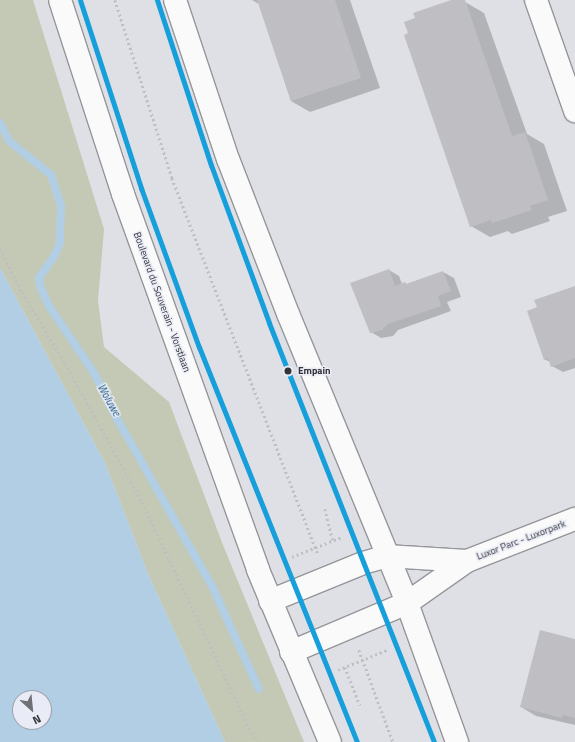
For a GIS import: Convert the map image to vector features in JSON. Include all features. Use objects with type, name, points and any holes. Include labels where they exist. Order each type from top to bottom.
[{"type":"main road","name":"Boulevard du Souverain - Vorstlaan","points":[[60,0],[123,194],[270,601],[330,742]]},
{"type":"main road","points":[[175,0],[228,159],[289,316],[406,603],[457,742]]},
{"type":"main road","points":[[536,0],[575,111]]},
{"type":"main road","name":"Luxor Parc - Luxorpark","points":[[406,603],[467,561],[575,519]]},
{"type":"main road","points":[[270,601],[363,563],[387,556]]},
{"type":"main road","name":"Luxor Parc - Luxorpark","points":[[387,556],[467,561]]},
{"type":"main road","points":[[291,652],[406,603]]},
{"type":"path","points":[[115,0],[172,178],[315,548],[329,577]]},
{"type":"path","points":[[0,249],[22,292],[65,363],[142,502],[256,742]]},
{"type":"path","points":[[325,509],[333,541]]},
{"type":"path","points":[[292,557],[342,537]]},
{"type":"path","points":[[350,627],[392,742]]},
{"type":"path","points":[[338,670],[387,650]]},
{"type":"path","points":[[345,667],[360,705]]},
{"type":"green space","points":[[0,0],[33,0],[104,229],[98,301],[104,347],[169,402],[223,545],[304,742],[225,742],[148,574],[105,463],[0,268]]},
{"type":"water","points":[[0,268],[105,463],[148,574],[225,742],[0,742]]},
{"type":"building","points":[[257,0],[335,0],[361,78],[291,101]]},
{"type":"building","points":[[451,0],[465,0],[512,136],[525,132],[548,200],[530,206],[532,210],[492,223],[491,220],[470,227],[404,35],[408,33],[404,22],[415,18],[413,13]]},
{"type":"building","points":[[389,269],[395,286],[405,282],[406,284],[443,271],[451,291],[438,296],[441,306],[388,324],[382,330],[370,333],[350,283]]},
{"type":"building","points":[[575,286],[575,358],[551,367],[548,358],[544,360],[527,311],[537,307],[534,300]]},
{"type":"building","points":[[540,630],[575,639],[575,718],[563,715],[562,718],[520,707]]},
{"type":"waterway","name":"Woluwe","points":[[0,123],[9,141],[51,175],[61,205],[60,243],[55,255],[39,278],[40,286],[49,306],[94,373],[116,417],[212,586],[259,689]]},
{"type":"transit line","points":[[80,0],[141,188],[199,347],[357,742]]},
{"type":"transit line","points":[[157,0],[211,165],[269,323],[434,742]]},
{"type":"place","name":"Empain","points":[[288,371]]}]
